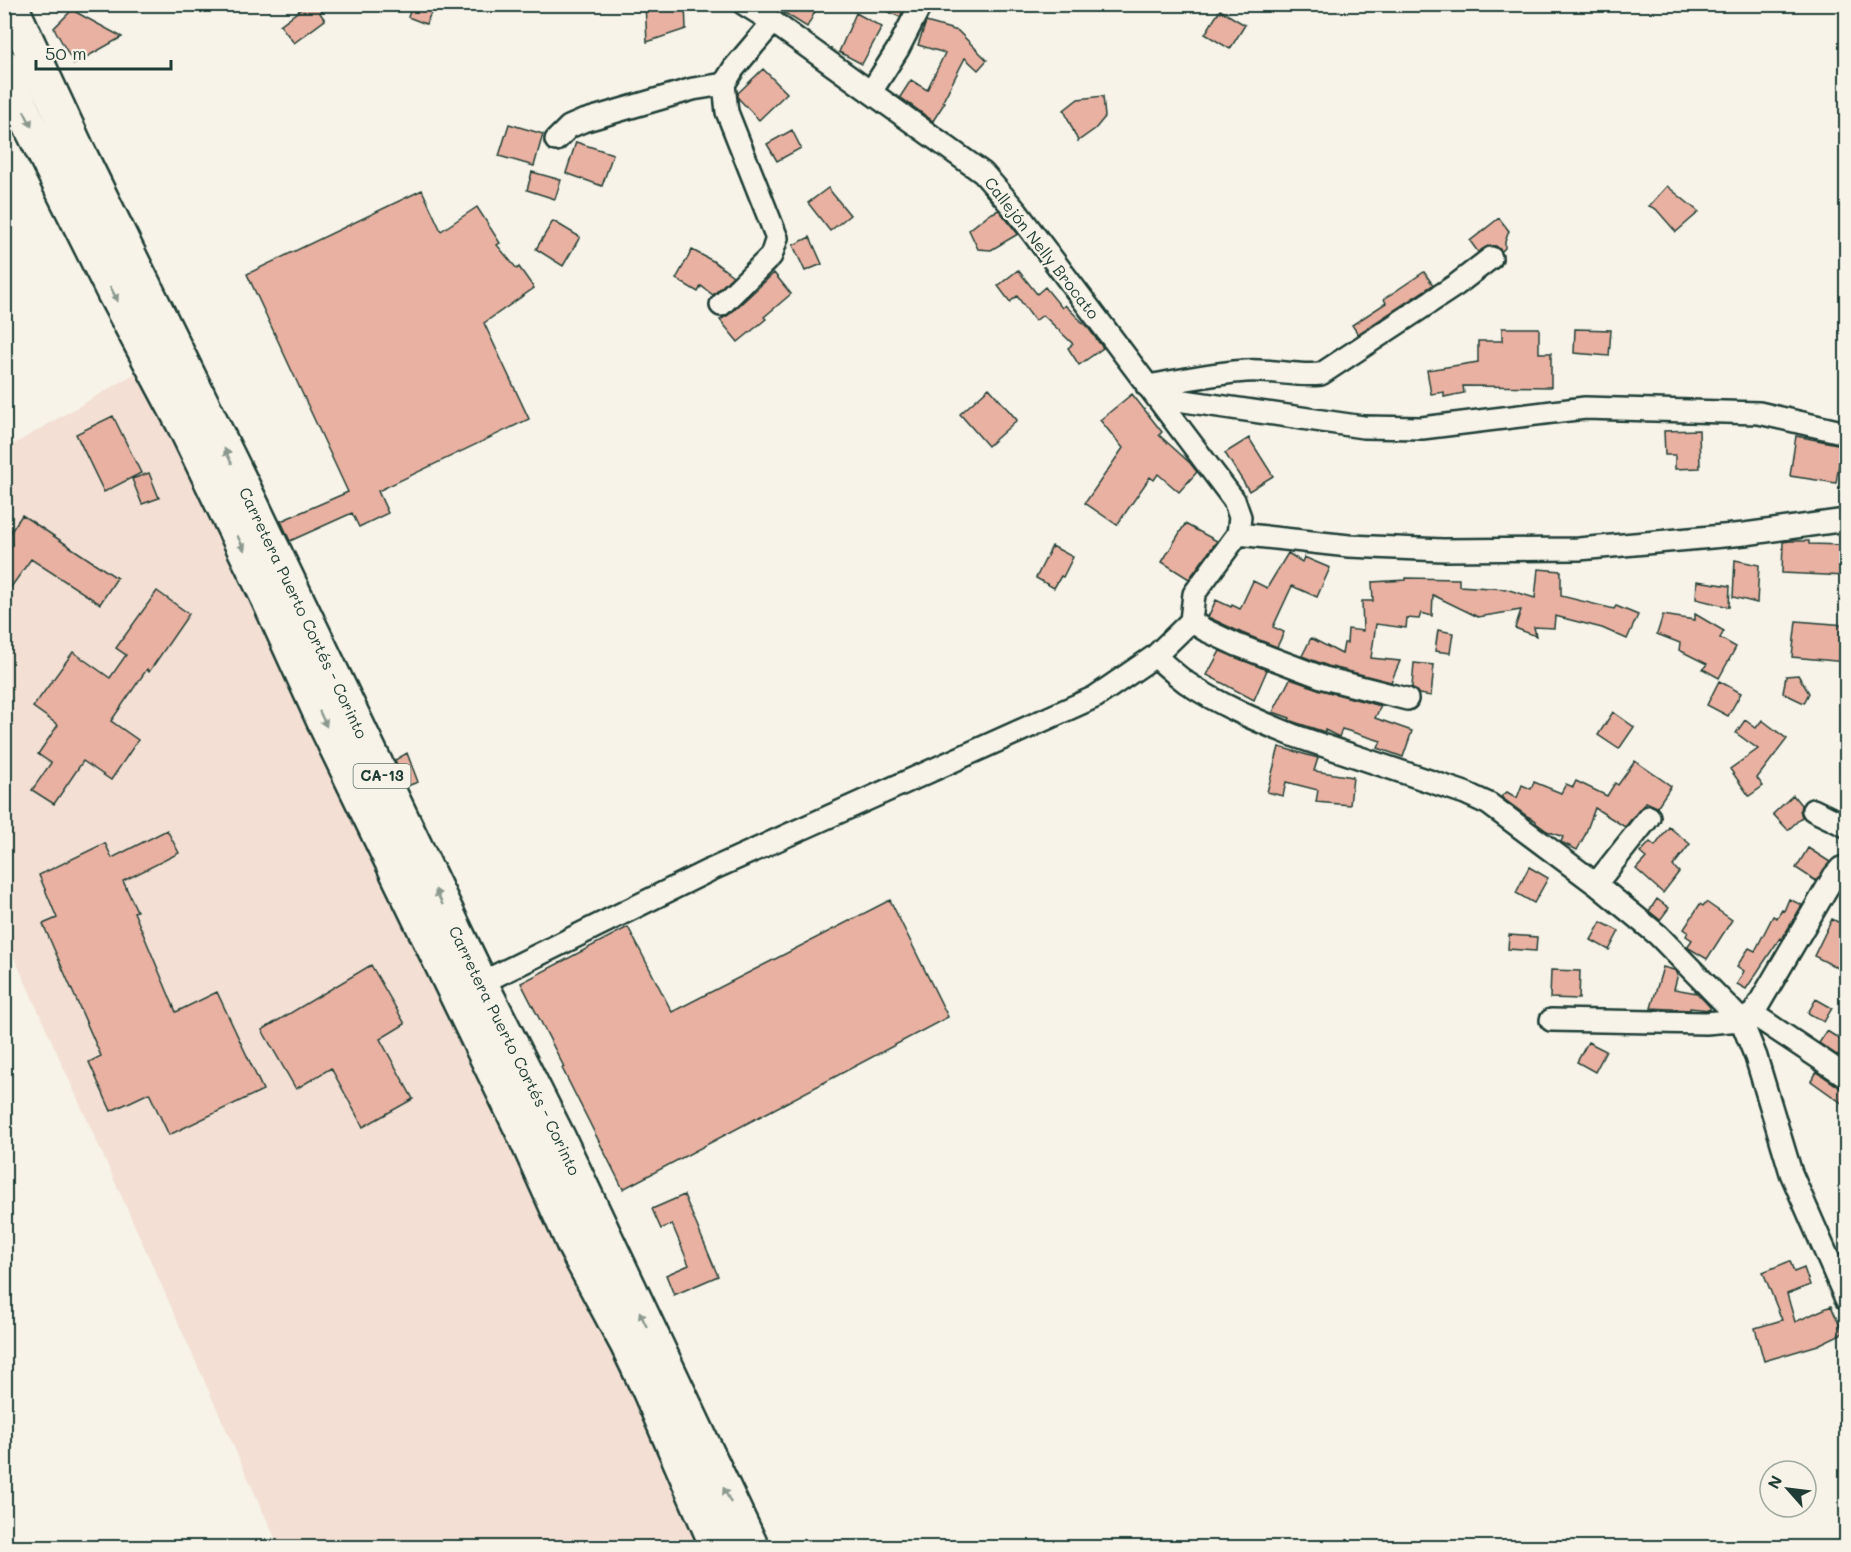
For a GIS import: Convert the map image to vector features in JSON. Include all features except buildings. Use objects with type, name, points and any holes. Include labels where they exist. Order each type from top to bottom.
[{"type":"highway","name":"Carretera Puerto Cortés - Corinto","points":[[10,4],[236,502],[266,594],[352,779],[468,989],[559,1139],[752,1548]]},
{"type":"highway","name":"Carretera Puerto Cortés - Corinto","points":[[4,66],[25,115],[114,293],[183,423],[236,502]]},
{"type":"highway","name":"Carretera Puerto Cortés - Corinto","points":[[468,989],[524,1134],[574,1245],[650,1390],[718,1548]]},
{"type":"street","name":"Callejón Nelly Brocato","points":[[744,4],[773,22],[983,173],[1017,212],[1234,500],[1240,517],[1238,534]]},
{"type":"street","points":[[871,92],[898,49],[921,4]]},
{"type":"street","points":[[721,305],[771,256],[777,238],[727,112],[724,84],[734,68],[773,22]]},
{"type":"street","points":[[556,140],[569,128],[583,121],[693,89],[724,84]]},
{"type":"street","points":[[1152,391],[1246,371],[1278,371],[1304,376],[1321,374],[1456,285],[1491,258]]},
{"type":"street","points":[[1152,391],[1363,427],[1422,428],[1585,408],[1759,413],[1846,433]]},
{"type":"street","points":[[468,989],[708,871],[1095,697],[1155,657],[1191,621],[1194,594],[1238,534],[1360,547],[1443,550],[1579,549],[1745,534],[1846,520]]},
{"type":"street","points":[[1191,621],[1237,645],[1324,678],[1407,699]]},
{"type":"street","points":[[1155,657],[1186,682],[1220,703],[1270,726],[1465,793],[1489,804],[1596,884],[1658,935],[1747,1017],[1846,1076]]},
{"type":"street","points":[[1813,810],[1846,826]]},
{"type":"street","points":[[1596,884],[1649,817]]},
{"type":"street","points":[[1846,867],[1841,868],[1834,876],[1747,1017],[1756,1057],[1791,1173],[1846,1299]]},
{"type":"street","points":[[1551,1020],[1707,1023],[1747,1017]]},
{"type":"shaded area","points":[[141,370],[705,1547],[279,1547],[5,937],[4,450]]}]
